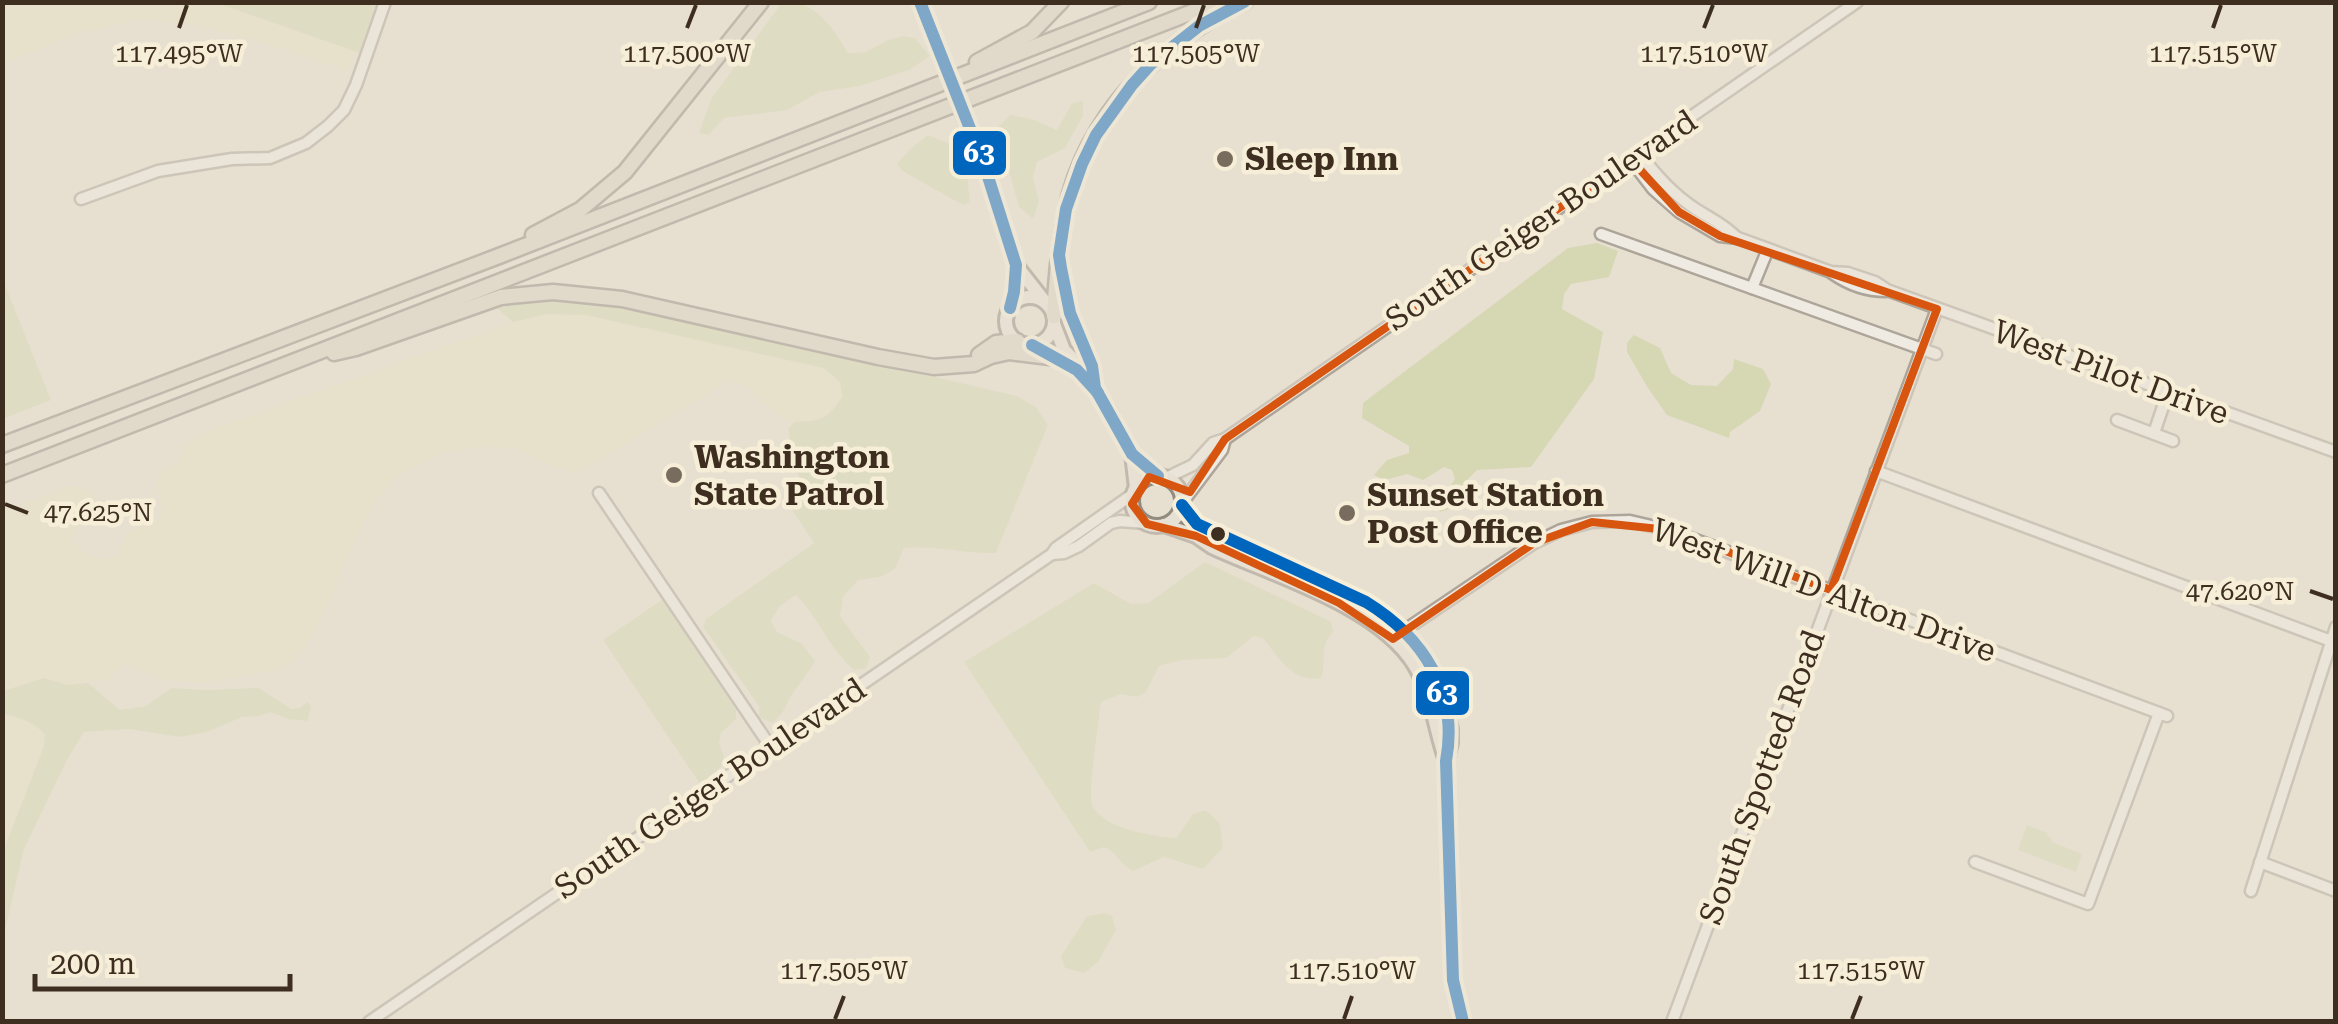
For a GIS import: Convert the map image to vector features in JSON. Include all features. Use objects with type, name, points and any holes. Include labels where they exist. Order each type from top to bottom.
[{"type":"highway","points":[[499,256],[580,210],[624,172],[761,2]]},
{"type":"highway","points":[[961,76],[979,60],[1032,32],[1061,2]]},
{"type":"highway","points":[[2,445],[1149,2]]},
{"type":"highway","points":[[2,475],[1218,2]]},
{"type":"highway","points":[[1054,320],[1066,209],[1096,135],[1141,74],[1174,44],[1246,2]]},
{"type":"highway","points":[[1060,255],[1065,297],[1092,366],[1091,383]]},
{"type":"highway","points":[[284,364],[356,348],[502,297],[553,292],[622,299],[934,367],[974,364],[1009,352],[1058,358]]},
{"type":"highway","points":[[962,365],[996,343],[1024,343]]},
{"type":"main road","points":[[921,4],[984,164],[1016,265],[1046,302],[1064,350],[1091,383],[1132,454],[1178,488],[1182,504],[1197,524],[1366,602],[1405,630],[1431,669],[1441,689],[1450,730],[1446,761],[1453,980],[1462,1022]]},
{"type":"main road","points":[[1016,265],[1008,330],[1024,343],[1058,358],[1091,383]]},
{"type":"main road","points":[[1010,308],[1030,296],[1046,302]]},
{"type":"main road","points":[[1024,343],[1046,338],[1054,320]]},
{"type":"main road","points":[[1132,454],[1132,504],[1145,523],[1196,536],[1339,603],[1393,639],[1415,666],[1426,689],[1446,761]]},
{"type":"main road","points":[[1135,491],[1142,482],[1162,477]]},
{"type":"main road","points":[[1164,526],[1176,517],[1182,504]]},
{"type":"street","points":[[82,199],[158,171],[270,158],[306,143],[344,110],[385,2]]},
{"type":"street","name":"South Geiger Boulevard","points":[[1162,477],[1193,465],[1214,443],[1857,2]]},
{"type":"street","name":"West Pilot Drive","points":[[1634,156],[1654,190],[1679,212],[1720,236],[1738,238],[1831,272],[1875,282],[1887,290],[2336,452]]},
{"type":"street","points":[[1601,234],[1936,354]]},
{"type":"street","points":[[1752,288],[1768,250]]},
{"type":"street","name":"South Spotted Road","points":[[1672,1022],[1937,308]]},
{"type":"street","points":[[2154,433],[2168,392]]},
{"type":"street","points":[[2117,420],[2173,441]]},
{"type":"street","name":"South Geiger Boulevard","points":[[1182,504],[1222,450],[1225,439]]},
{"type":"street","points":[[1876,471],[2331,649]]},
{"type":"street","name":"South Geiger Boulevard","points":[[368,1022],[1052,554],[1135,491]]},
{"type":"street","points":[[599,493],[770,746]]},
{"type":"street","name":"West Will D Alton Drive","points":[[1393,639],[1534,543],[1561,530],[1592,522],[1630,521],[1670,530],[2163,714],[2088,904],[1974,862]]},
{"type":"street","name":"South Geiger Boulevard","points":[[1052,554],[1079,546],[1111,524],[1145,523]]},
{"type":"street","points":[[2251,890],[2336,627]]},
{"type":"street","points":[[2260,862],[2336,891]]},
{"type":"highlighted area","points":[[1630,159],[1679,212],[1720,236],[1937,309],[1831,590],[1669,530],[1592,522],[1534,543],[1393,639],[1339,603],[1196,536],[1147,524],[1132,504],[1149,477],[1190,492],[1225,439]]},
{"type":"shaded area","points":[[3,2],[217,3],[355,51],[348,71],[186,23],[138,20],[75,34],[3,64]]},
{"type":"shaded area","points":[[547,314],[587,315],[825,368],[840,382],[842,397],[820,421],[794,422],[778,416],[744,384],[728,381],[585,469],[573,472],[515,448],[480,447],[445,453],[393,480],[381,494],[364,520],[305,647],[290,664],[277,670],[205,683],[171,681],[126,663],[108,679],[68,685],[44,678],[3,691],[2,511],[70,486],[82,487],[92,492],[95,502],[72,538],[81,551],[107,559],[117,554],[133,529],[160,518],[156,483],[161,471],[177,464],[186,444],[204,432],[513,322]]},
{"type":"shaded area","points":[[3,713],[28,721],[45,734],[44,746],[3,852]]},
{"type":"green space","points":[[378,2],[360,53],[217,3]]},
{"type":"green space","points":[[789,2],[817,12],[848,53],[866,52],[903,36],[915,38],[930,56],[909,70],[860,86],[820,92],[787,110],[724,118],[709,135],[699,133],[711,99],[780,5]]},
{"type":"green space","points":[[1083,101],[1083,116],[1065,148],[1037,162],[1033,177],[1039,202],[1033,219],[1019,207],[997,128],[1010,115],[1057,130],[1072,103]]},
{"type":"green space","points":[[928,135],[948,143],[966,160],[970,203],[963,205],[902,171],[897,164]]},
{"type":"green space","points":[[1597,243],[1618,251],[1609,277],[1571,284],[1564,294],[1562,309],[1603,332],[1594,379],[1531,467],[1477,470],[1466,481],[1467,503],[1440,512],[1437,506],[1455,479],[1452,470],[1444,467],[1423,480],[1407,474],[1385,480],[1374,475],[1387,460],[1409,453],[1409,446],[1362,418],[1363,403],[1568,248]]},
{"type":"green space","points":[[2,277],[51,400],[3,419],[2,419]]},
{"type":"green space","points":[[537,301],[633,308],[1017,396],[1036,407],[1048,425],[996,553],[904,548],[895,569],[880,577],[858,580],[843,597],[840,616],[870,657],[866,669],[854,670],[845,662],[796,595],[780,606],[771,621],[777,632],[802,644],[815,661],[772,723],[759,717],[759,706],[703,627],[706,619],[814,543],[792,510],[808,493],[796,471],[788,429],[794,422],[827,415],[842,397],[840,382],[824,368],[586,315],[547,314],[513,322],[497,308]]},
{"type":"green space","points":[[1634,335],[1660,348],[1671,373],[1691,385],[1717,386],[1733,369],[1734,359],[1763,369],[1771,384],[1760,411],[1730,432],[1729,438],[1667,415],[1627,352],[1627,343]]},
{"type":"green space","points":[[1205,562],[1330,621],[1334,631],[1324,648],[1321,678],[1294,673],[1263,638],[1254,636],[1226,658],[1183,660],[1159,666],[1146,692],[1137,697],[1121,694],[1101,702],[1091,786],[1097,813],[1129,830],[1176,838],[1193,814],[1206,810],[1220,824],[1223,848],[1203,869],[1164,857],[1133,871],[1104,847],[1090,852],[964,662],[1094,583],[1131,604],[1148,603]]},
{"type":"green space","points":[[663,599],[736,710],[736,719],[721,733],[721,767],[700,784],[603,640]]},
{"type":"green space","points":[[44,678],[68,685],[88,683],[120,710],[146,706],[171,688],[259,688],[291,709],[307,702],[311,706],[308,721],[270,712],[179,737],[130,729],[84,732],[24,849],[3,938],[3,852],[45,735],[31,723],[3,713],[3,691]]},
{"type":"green space","points":[[2027,825],[2048,833],[2052,842],[2082,854],[2076,872],[2018,850]]},
{"type":"green space","points":[[1087,916],[1112,916],[1116,930],[1098,962],[1084,973],[1065,968],[1061,956]]},
{"type":"transit line","name":"63","points":[[920,2],[984,164],[1016,265],[1010,308]]},
{"type":"transit line","name":"63","points":[[1158,476],[1132,454],[1095,388],[1092,366],[1070,313],[1061,268],[1059,255],[1066,209],[1096,135],[1132,85],[1151,64],[1199,26],[1244,2]]},
{"type":"transit line","name":"63","points":[[1032,345],[1077,370],[1098,393]]},
{"type":"transit line","name":"63","points":[[1182,505],[1197,524],[1366,602],[1404,632],[1432,669],[1447,712],[1453,980],[1463,1022]]},
{"type":"place","name":"Sleep Inn","points":[[1225,159]]},
{"type":"place","name":"Washington State Patrol","points":[[674,475]]},
{"type":"place","name":"Sunset Station Post Office","points":[[1347,513]]}]
